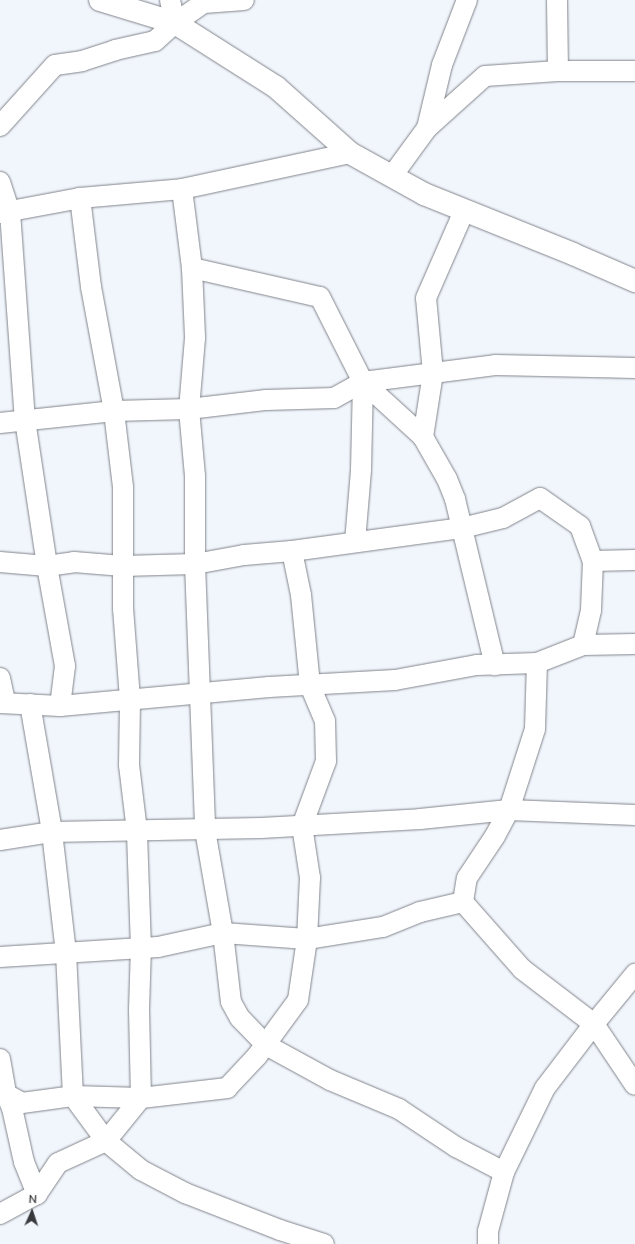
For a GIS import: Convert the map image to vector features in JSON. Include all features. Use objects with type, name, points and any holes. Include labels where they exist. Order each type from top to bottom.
[{"type":"street","points":[[100,0],[175,23],[276,87],[350,153],[424,194],[573,254],[635,281]]},
{"type":"street","points":[[170,0],[175,23]]},
{"type":"street","points":[[0,126],[55,65],[82,61],[155,41],[175,23],[204,3],[244,0]]},
{"type":"street","points":[[427,128],[442,65],[467,0]]},
{"type":"street","points":[[557,0],[558,71]]},
{"type":"street","points":[[392,176],[427,128],[485,76],[558,71],[635,71]]},
{"type":"street","points":[[5,212],[80,198],[182,189],[350,153]]},
{"type":"street","points":[[0,182],[5,212],[25,420],[47,566],[65,666],[60,706]]},
{"type":"street","points":[[182,189],[192,268],[195,338],[189,409],[195,476],[195,564],[205,830],[223,933],[231,1002],[240,1018],[266,1044],[330,1080],[399,1109],[456,1147],[504,1172]]},
{"type":"street","points":[[0,1214],[37,1194],[58,1163],[106,1141],[140,1098],[138,1010],[141,948],[137,831],[129,765],[130,699],[122,609],[123,487],[114,411],[91,287],[80,198]]},
{"type":"street","points":[[423,437],[433,373],[426,298],[464,211]]},
{"type":"street","points":[[192,268],[320,297],[363,382],[423,437],[447,479],[455,499],[495,665]]},
{"type":"street","points":[[0,423],[114,411],[189,409],[266,400],[334,398],[363,382],[495,365],[635,368]]},
{"type":"street","points":[[355,542],[361,470],[363,382]]},
{"type":"street","points":[[0,562],[47,566],[74,562],[123,566],[195,564],[244,555],[292,551],[462,528],[503,518],[540,498],[580,526],[593,560],[591,610],[583,645]]},
{"type":"street","points":[[3,1095],[22,1103],[73,1096],[140,1098],[227,1088],[257,1056],[298,1000],[307,939],[310,878],[302,826],[326,761],[325,721],[310,685],[301,595],[292,551]]},
{"type":"street","points":[[593,560],[635,560]]},
{"type":"street","points":[[0,678],[3,702],[60,706],[310,685],[395,680],[478,666],[537,663],[583,645],[635,644]]},
{"type":"street","points":[[463,902],[467,878],[495,836],[509,810],[535,729],[537,663]]},
{"type":"street","points":[[30,704],[52,832],[66,953],[73,1096],[106,1141],[142,1170],[185,1193],[280,1230],[324,1244]]},
{"type":"street","points":[[0,840],[52,832],[205,830],[302,826],[420,819],[509,810],[635,815]]},
{"type":"street","points":[[0,957],[158,947],[223,933],[307,939],[383,927],[420,912],[463,902]]},
{"type":"street","points":[[463,902],[522,969],[594,1024],[635,1085]]},
{"type":"street","points":[[488,1244],[488,1231],[504,1172],[545,1088],[635,974]]},
{"type":"street","points":[[0,1059],[3,1095],[12,1108],[24,1162],[37,1194]]}]
